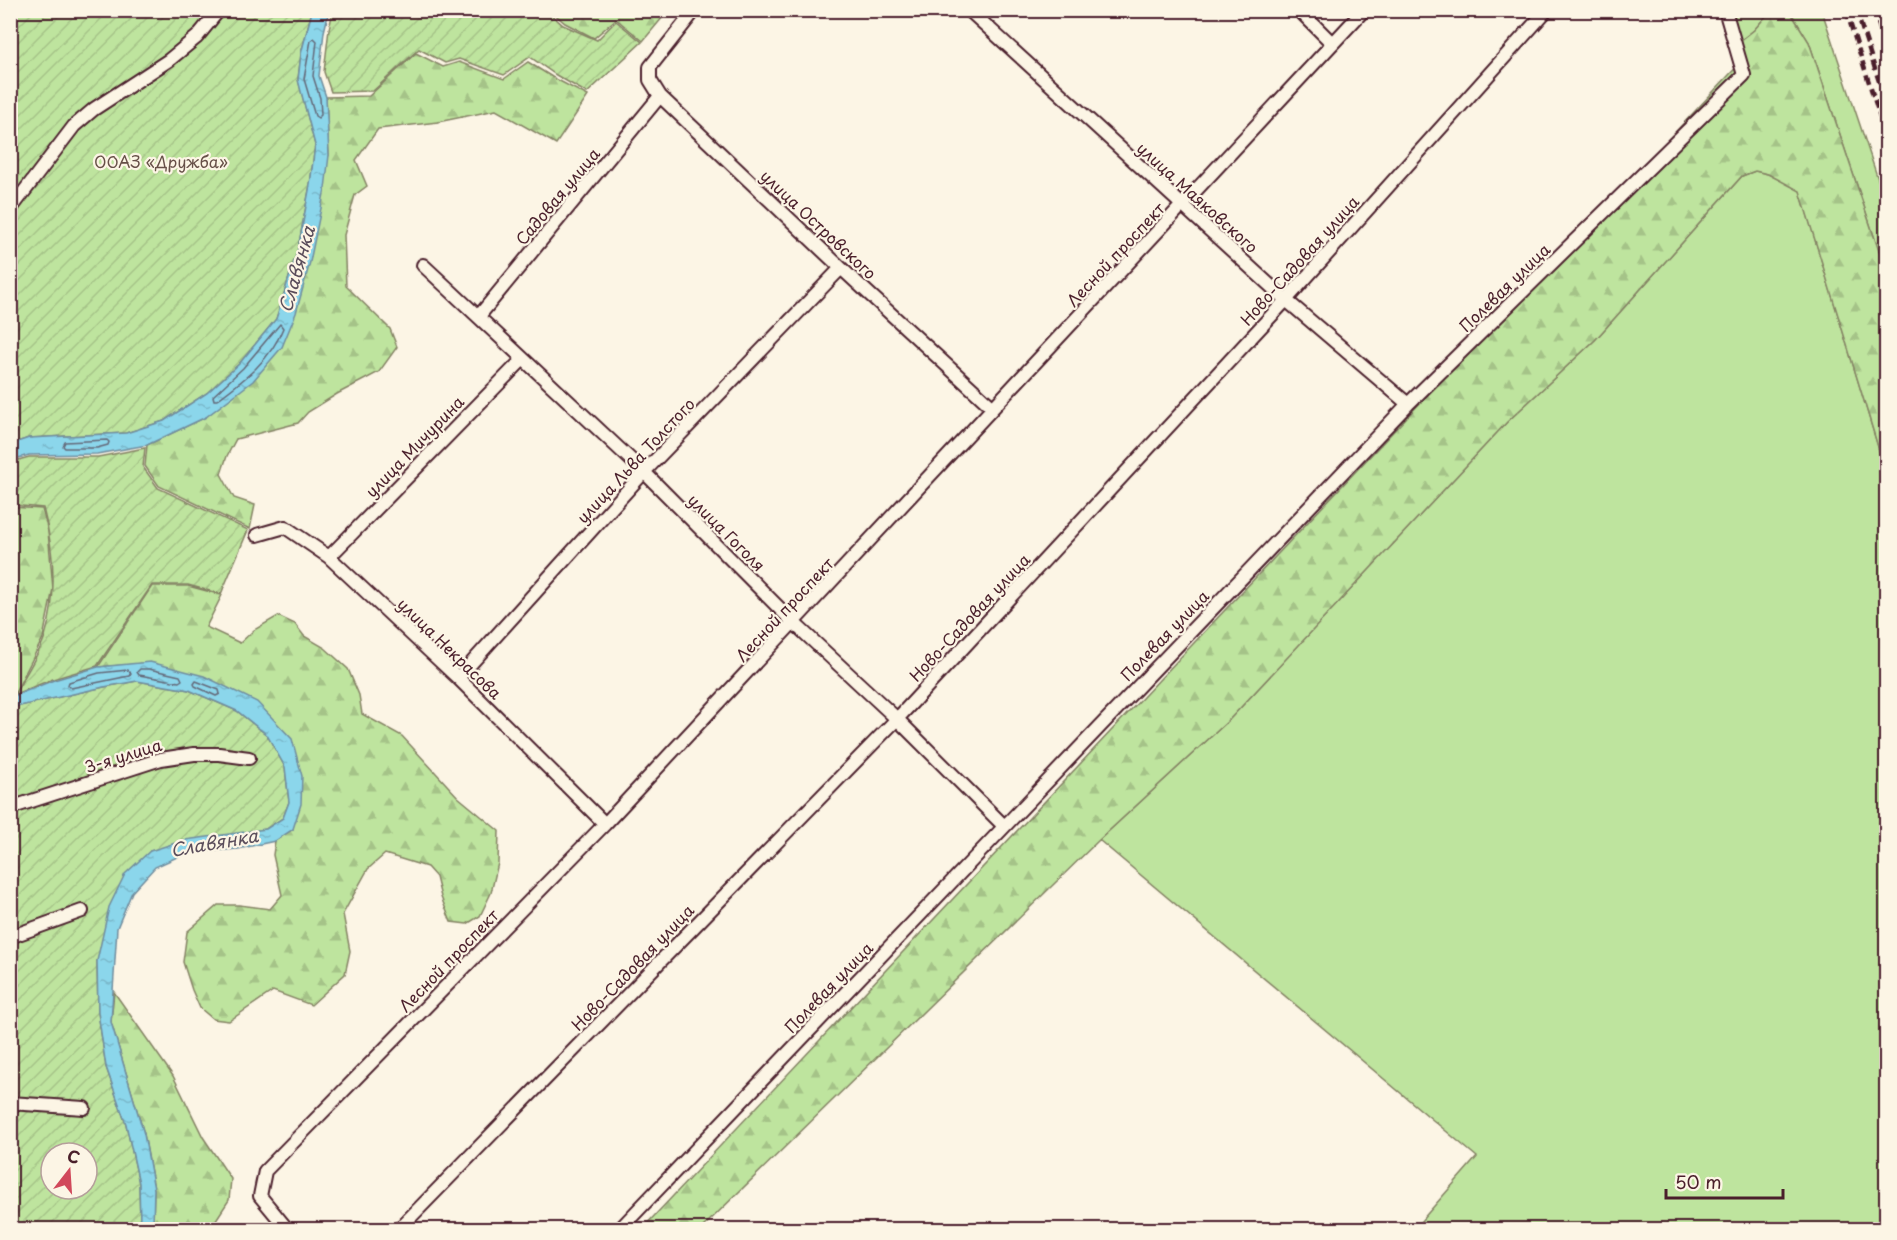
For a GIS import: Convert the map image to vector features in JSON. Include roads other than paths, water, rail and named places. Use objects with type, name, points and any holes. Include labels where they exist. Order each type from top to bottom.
[{"type":"street","points":[[10,210],[74,126],[94,109],[169,60],[197,37],[219,10]]},
{"type":"street","name":"улица Островского","points":[[695,10],[650,66],[650,81],[660,96],[992,407]]},
{"type":"street","name":"улица Маяковского","points":[[969,10],[1286,300],[1408,404]]},
{"type":"street","points":[[1299,10],[1332,43]]},
{"type":"street","name":"Лесной проспект","points":[[288,1230],[260,1196],[265,1171],[605,824],[1364,10]]},
{"type":"street","name":"Ново-Садовая улица","points":[[398,1230],[897,719],[1286,300],[1547,10]]},
{"type":"street","name":"Полевая улица","points":[[619,1230],[1408,404],[1744,75],[1725,10]]},
{"type":"street","name":"Садовая улица","points":[[479,316],[660,96]]},
{"type":"street","name":"улица Гоголя","points":[[423,265],[644,472],[794,623],[897,719],[1004,826]]},
{"type":"street","name":"улица Льва Толстого","points":[[458,678],[644,472],[841,268]]},
{"type":"street","name":"улица Мичурина","points":[[329,557],[523,358]]},
{"type":"street","name":"улица Некрасова","points":[[257,535],[285,527],[329,557],[458,678],[605,824]]},
{"type":"street","name":"3-я улица","points":[[10,808],[161,759],[194,754],[219,754],[249,758]]},
{"type":"street","points":[[10,937],[82,911]]},
{"type":"street","points":[[10,1103],[84,1108]]},
{"type":"water","name":"Славянка","points":[[312,11],[329,11],[319,76],[326,97],[329,155],[325,189],[310,262],[296,313],[282,347],[253,381],[206,417],[147,445],[97,454],[29,455],[11,460],[11,444],[29,438],[126,433],[164,421],[207,393],[239,364],[276,319],[298,249],[315,145],[298,80],[301,54]]},
{"type":"water","name":"Славянка","points":[[150,662],[204,676],[257,702],[292,739],[302,776],[301,804],[293,829],[275,841],[238,849],[186,853],[155,867],[132,892],[117,928],[111,1022],[144,1134],[154,1189],[153,1225],[151,1229],[137,1230],[140,1222],[139,1183],[126,1124],[106,1067],[98,1012],[97,961],[109,907],[125,874],[150,851],[185,840],[266,829],[283,818],[289,802],[285,767],[267,735],[237,711],[189,690],[137,681],[11,708],[11,697],[54,680],[98,667]]},
{"type":"railway","points":[[1846,10],[1886,136]]},
{"type":"railway","points":[[1856,10],[1886,103]]},
{"type":"railway","points":[[1874,10],[1886,48]]},
{"type":"park label","name":"ООАЗ «Дружба»","points":[[161,161]]}]
